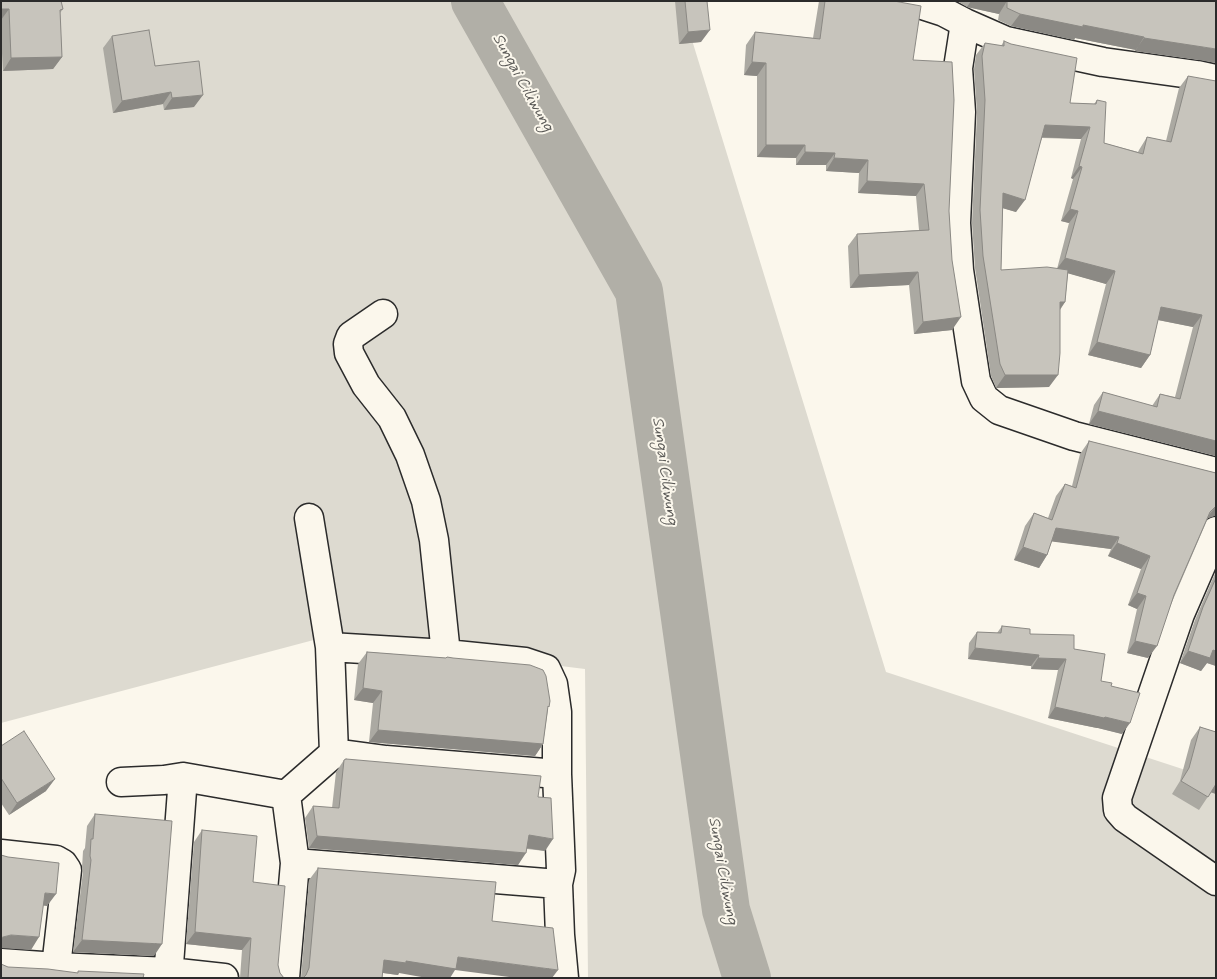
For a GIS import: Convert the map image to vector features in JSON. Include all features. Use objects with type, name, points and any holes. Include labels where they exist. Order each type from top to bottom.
[{"type":"street","points":[[910,1],[944,12],[1006,41],[1102,62],[1216,79]]},
{"type":"street","points":[[965,23],[958,68],[960,112],[956,223],[970,348],[976,381],[984,398],[999,410],[1074,436],[1216,472]]},
{"type":"street","points":[[383,314],[351,336],[348,344],[350,353],[366,385],[392,418],[410,455],[426,501],[434,540],[446,654]]},
{"type":"street","points":[[309,518],[330,647],[334,753]]},
{"type":"street","points":[[1216,531],[1180,614],[1117,798],[1118,810],[1125,818],[1216,881]]},
{"type":"street","points":[[330,647],[446,654],[525,662],[546,669],[553,684],[557,712],[557,774],[561,870],[558,884],[564,978]]},
{"type":"street","points":[[286,795],[334,753],[386,760],[557,774]]},
{"type":"street","points":[[121,782],[183,777],[286,795]]},
{"type":"street","points":[[168,975],[183,777]]},
{"type":"street","points":[[285,978],[295,863],[286,795]]},
{"type":"street","points":[[1,854],[56,860],[64,864],[68,870],[56,967]]},
{"type":"street","points":[[295,863],[558,884]]},
{"type":"street","points":[[1,963],[224,978]]},
{"type":"shaded area","points":[[1,1],[680,1],[886,672],[1216,780],[1216,978],[588,978],[585,669],[325,637],[1,723]]},
{"type":"building","points":[[1,1],[61,1],[63,9],[60,10],[62,57],[11,58],[9,9],[1,9]]},
{"type":"building","points":[[685,1],[707,1],[710,30],[688,32]]},
{"type":"building","points":[[825,1],[894,1],[921,6],[913,60],[952,62],[954,100],[949,211],[952,260],[961,317],[923,322],[918,272],[859,275],[857,234],[929,230],[924,184],[867,181],[868,160],[834,158],[835,153],[805,152],[805,145],[766,145],[766,63],[752,62],[755,32],[820,39]]},
{"type":"building","points":[[1007,1],[1216,1],[1216,49],[1144,38],[1020,14],[1007,8]]},
{"type":"building","points":[[149,30],[155,66],[199,61],[203,95],[172,98],[171,92],[122,101],[112,36]]},
{"type":"building","points":[[1004,41],[1077,58],[1070,103],[1096,104],[1097,100],[1106,102],[1104,143],[1143,154],[1147,137],[1171,142],[1188,76],[1216,81],[1216,441],[1098,411],[1103,392],[1157,407],[1160,394],[1180,399],[1202,315],[1161,307],[1150,355],[1097,342],[1115,271],[1065,258],[1078,211],[1070,209],[1082,167],[1079,166],[1090,127],[1045,125],[1025,200],[1003,193],[1001,270],[1047,267],[1068,270],[1065,302],[1060,302],[1058,375],[1005,375],[1000,364],[983,256],[980,210],[985,100],[982,56],[985,43],[1004,46]]},
{"type":"building","points":[[1089,441],[1216,473],[1216,506],[1210,512],[1174,595],[1157,646],[1135,641],[1146,596],[1137,593],[1150,556],[1117,543],[1119,537],[1056,528],[1047,555],[1023,547],[1034,513],[1052,520],[1065,484],[1076,488]]},
{"type":"building","points":[[1216,578],[1216,651],[1213,650],[1210,658],[1188,651],[1203,607]]},
{"type":"building","points":[[1002,626],[1030,629],[1030,634],[1074,635],[1074,649],[1105,654],[1101,681],[1112,683],[1111,686],[1140,693],[1130,723],[1055,707],[1066,659],[1038,658],[1039,655],[975,648],[977,632],[1001,633]]},
{"type":"building","points":[[367,652],[530,665],[543,670],[546,676],[550,701],[543,744],[378,730],[382,691],[363,688]]},
{"type":"building","points":[[1200,727],[1216,732],[1216,784],[1208,797],[1181,781],[1189,768]]},
{"type":"building","points":[[24,731],[55,779],[17,803],[1,778],[1,746]]},
{"type":"building","points":[[344,760],[541,776],[538,797],[551,798],[553,839],[529,835],[526,853],[317,836],[313,806],[339,808]]},
{"type":"building","points":[[95,814],[172,821],[162,944],[82,940]]},
{"type":"building","points":[[202,830],[257,836],[253,882],[285,886],[278,965],[280,973],[284,978],[248,978],[251,938],[195,932]]},
{"type":"building","points":[[1,855],[59,863],[56,894],[45,893],[39,937],[11,935],[1,938]]},
{"type":"building","points":[[318,868],[496,882],[492,921],[553,928],[558,970],[458,957],[456,969],[406,961],[406,963],[384,960],[382,978],[303,978],[309,968]]},
{"type":"building","points":[[1,964],[8,967],[78,973],[78,971],[144,974],[143,978],[1,978]]},
{"type":"waterway","name":"Sungai Ciliwung","points":[[475,1],[639,291],[726,910],[747,978]]}]
